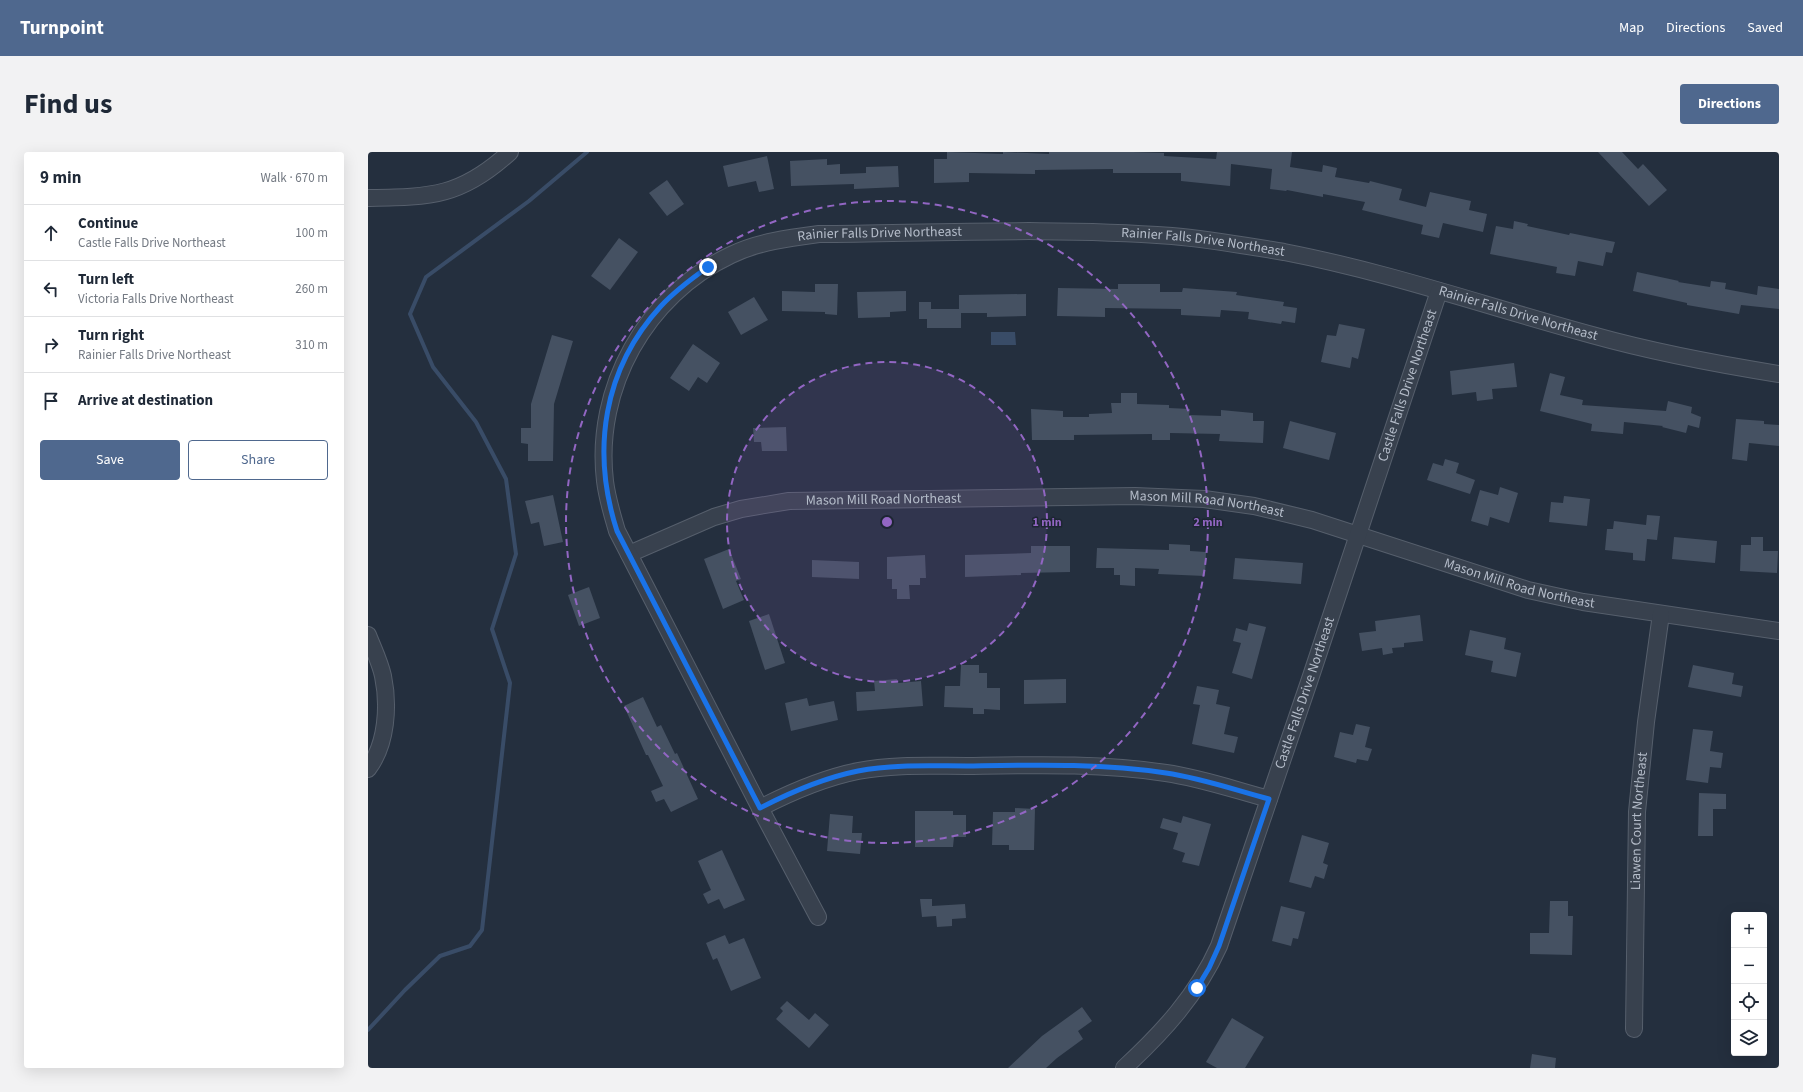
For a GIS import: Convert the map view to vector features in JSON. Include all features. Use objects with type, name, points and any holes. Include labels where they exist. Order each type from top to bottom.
[{"type":"street","points":[[368,198],[421,197],[441,194],[480,176],[494,167],[510,152]]},
{"type":"street","name":"Rainier Falls Drive Northeast","points":[[818,917],[617,531],[610,507],[605,481],[603,454],[606,418],[613,388],[624,362],[640,335],[661,307],[683,285],[708,267],[731,254],[756,245],[784,238],[819,234],[1070,231],[1172,236],[1214,240],[1286,253],[1381,275],[1594,336],[1653,350],[1779,374]]},
{"type":"street","name":"Castle Falls Drive Northeast","points":[[1124,1068],[1171,1021],[1197,988],[1209,968],[1219,946],[1239,892],[1439,291]]},
{"type":"street","name":"Mason Mill Road Northeast","points":[[629,554],[714,517],[741,509],[789,501],[1135,496],[1204,499],[1254,506],[1312,520],[1528,590],[1583,602],[1779,631]]},
{"type":"street","name":"Liawen Court Northeast","points":[[1634,1029],[1637,812],[1646,722],[1661,614]]},
{"type":"street","points":[[368,635],[383,676],[386,706],[382,740],[368,769]]},
{"type":"street","points":[[760,808],[785,795],[828,778],[859,771],[912,766],[1051,764],[1124,768],[1168,773],[1269,799]]},
{"type":"water","points":[[991,332],[1015,332],[1016,345],[991,345]]},
{"type":"building","points":[[947,152],[1049,154],[1049,152],[1133,152],[1164,153],[1164,156],[1216,159],[1217,152],[1292,152],[1290,167],[1322,172],[1323,165],[1337,168],[1335,177],[1369,183],[1370,181],[1402,189],[1399,200],[1426,207],[1430,192],[1471,201],[1469,210],[1487,214],[1483,232],[1443,223],[1439,238],[1421,234],[1423,225],[1362,210],[1365,202],[1323,194],[1323,197],[1287,190],[1270,189],[1272,169],[1231,164],[1230,186],[1181,181],[1181,173],[1113,173],[1113,169],[1035,170],[1035,174],[969,173],[969,182],[934,183],[934,159],[947,159]]},
{"type":"building","points":[[1598,152],[1622,152],[1638,169],[1643,164],[1667,190],[1649,206]]},
{"type":"building","points":[[767,156],[774,189],[759,192],[756,181],[728,187],[723,166]]},
{"type":"building","points":[[827,159],[827,165],[840,164],[840,174],[866,173],[866,167],[898,166],[899,187],[854,189],[854,184],[791,186],[790,161]]},
{"type":"building","points":[[667,180],[684,204],[667,216],[649,193]]},
{"type":"building","points":[[1514,221],[1528,224],[1527,226],[1569,235],[1570,233],[1615,242],[1612,253],[1606,252],[1603,266],[1578,261],[1575,276],[1556,273],[1557,267],[1490,254],[1496,226],[1513,229]]},
{"type":"building","points":[[619,238],[638,252],[610,290],[591,276]]},
{"type":"building","points":[[1637,272],[1679,281],[1678,282],[1710,287],[1711,281],[1726,283],[1725,289],[1757,295],[1758,286],[1779,289],[1779,309],[1741,305],[1739,314],[1687,305],[1687,303],[1633,291]]},
{"type":"building","points":[[815,284],[838,284],[837,315],[825,314],[825,312],[782,311],[782,291],[815,292]]},
{"type":"building","points":[[1118,284],[1160,284],[1160,292],[1182,292],[1183,288],[1237,292],[1236,295],[1284,302],[1283,306],[1297,308],[1295,323],[1282,321],[1281,324],[1248,319],[1249,312],[1221,310],[1220,317],[1181,315],[1181,309],[1105,308],[1105,317],[1057,316],[1058,288],[1118,289]]},
{"type":"building","points":[[906,291],[906,311],[890,312],[890,317],[858,318],[857,292]]},
{"type":"building","points":[[1026,294],[1026,316],[987,317],[987,313],[961,313],[961,328],[927,328],[927,319],[919,319],[919,302],[931,302],[931,309],[959,309],[959,295]]},
{"type":"building","points":[[754,297],[768,320],[741,335],[728,312]]},
{"type":"building","points":[[1339,324],[1365,329],[1358,359],[1352,357],[1350,368],[1321,362],[1327,335],[1336,336]]},
{"type":"building","points":[[552,335],[573,341],[554,404],[553,461],[528,461],[528,444],[521,443],[521,428],[531,428],[531,404]]},
{"type":"building","points":[[693,344],[720,363],[707,383],[698,377],[689,391],[670,378]]},
{"type":"building","points":[[1514,363],[1517,387],[1492,389],[1493,399],[1477,401],[1476,392],[1452,395],[1450,371]]},
{"type":"building","points":[[1550,373],[1565,377],[1560,395],[1583,400],[1582,405],[1666,411],[1668,401],[1692,407],[1691,413],[1701,417],[1699,428],[1688,425],[1686,433],[1662,427],[1663,426],[1624,422],[1623,434],[1591,431],[1592,424],[1540,411]]},
{"type":"building","points":[[1121,393],[1137,393],[1137,404],[1169,405],[1169,408],[1190,409],[1189,415],[1221,416],[1221,410],[1253,413],[1253,421],[1264,421],[1263,443],[1219,441],[1220,434],[1170,433],[1170,440],[1152,440],[1152,434],[1074,435],[1074,440],[1032,440],[1031,409],[1063,411],[1063,417],[1089,417],[1089,414],[1112,413],[1111,403],[1121,403]]},
{"type":"building","points":[[1736,419],[1764,421],[1764,424],[1779,425],[1779,446],[1749,443],[1747,461],[1732,459]]},
{"type":"building","points":[[1290,421],[1336,433],[1329,460],[1283,448]]},
{"type":"building","points":[[786,427],[787,451],[762,451],[761,442],[754,442],[753,428]]},
{"type":"building","points":[[1445,459],[1459,463],[1456,473],[1475,480],[1470,494],[1427,480],[1433,463],[1443,466]]},
{"type":"building","points":[[1500,487],[1518,493],[1509,523],[1490,517],[1488,526],[1471,521],[1480,490],[1498,495]]},
{"type":"building","points":[[553,495],[563,542],[544,546],[539,522],[531,524],[525,501]]},
{"type":"building","points":[[1564,496],[1590,499],[1587,526],[1549,522],[1551,502],[1563,503]]},
{"type":"building","points":[[1647,515],[1660,516],[1657,540],[1647,539],[1645,561],[1633,560],[1633,553],[1605,550],[1607,529],[1613,529],[1614,521],[1646,525]]},
{"type":"building","points":[[1674,537],[1717,541],[1715,563],[1672,559]]},
{"type":"building","points":[[1751,537],[1763,537],[1763,551],[1778,551],[1777,573],[1740,571],[1741,545],[1751,545]]},
{"type":"building","points":[[1169,544],[1190,545],[1190,551],[1206,552],[1205,576],[1158,574],[1159,569],[1135,568],[1135,586],[1120,585],[1120,575],[1114,575],[1114,568],[1096,568],[1097,548],[1169,550]]},
{"type":"building","points":[[1031,546],[1070,546],[1070,572],[1021,573],[1021,575],[965,577],[965,555],[1031,553]]},
{"type":"building","points":[[729,549],[741,579],[736,581],[744,600],[723,609],[704,559]]},
{"type":"building","points":[[925,555],[926,578],[920,578],[920,585],[909,585],[910,599],[897,599],[897,589],[892,589],[892,579],[887,579],[887,557]]},
{"type":"building","points":[[1235,558],[1303,563],[1301,584],[1233,579]]},
{"type":"building","points":[[812,560],[859,562],[859,579],[812,577]]},
{"type":"building","points":[[589,587],[600,618],[579,626],[568,595]]},
{"type":"building","points":[[769,614],[785,663],[765,670],[749,621]]},
{"type":"building","points":[[1420,615],[1423,641],[1404,643],[1404,647],[1392,648],[1393,653],[1383,655],[1382,648],[1362,651],[1359,633],[1376,631],[1375,621]]},
{"type":"building","points":[[1249,623],[1266,627],[1252,679],[1232,673],[1241,643],[1233,641],[1236,628],[1247,631]]},
{"type":"building","points":[[1470,630],[1506,638],[1504,649],[1521,653],[1516,677],[1491,672],[1493,661],[1465,655]]},
{"type":"building","points":[[961,665],[979,665],[979,673],[987,673],[987,688],[1000,688],[1000,710],[984,709],[984,714],[973,714],[973,708],[944,707],[945,686],[960,686]]},
{"type":"building","points":[[1693,665],[1734,673],[1732,684],[1743,686],[1741,697],[1688,687]]},
{"type":"building","points":[[897,679],[898,683],[921,681],[923,706],[857,711],[856,692],[875,691],[874,681]]},
{"type":"building","points":[[1066,679],[1066,703],[1024,704],[1024,680]]},
{"type":"building","points":[[1197,686],[1219,690],[1216,704],[1230,707],[1224,734],[1238,737],[1234,753],[1192,744],[1200,705],[1193,704]]},
{"type":"building","points":[[643,697],[657,727],[661,725],[675,754],[677,753],[698,799],[671,812],[664,799],[656,802],[651,791],[663,786],[648,755],[646,755],[624,706]]},
{"type":"building","points":[[807,698],[809,706],[834,701],[838,720],[791,731],[785,703]]},
{"type":"building","points":[[1356,724],[1370,727],[1365,747],[1372,749],[1368,761],[1357,759],[1356,763],[1334,757],[1340,732],[1353,735]]},
{"type":"building","points":[[1693,729],[1713,731],[1710,751],[1723,753],[1721,768],[1710,767],[1708,783],[1686,780]]},
{"type":"building","points":[[1699,793],[1726,794],[1726,809],[1713,809],[1713,836],[1698,836]]},
{"type":"building","points":[[1015,808],[1035,809],[1034,850],[1009,850],[1009,845],[992,845],[993,812],[1015,812]]},
{"type":"building","points":[[915,811],[953,811],[953,815],[966,815],[966,837],[954,837],[953,847],[915,847]]},
{"type":"building","points":[[830,814],[853,816],[852,833],[862,833],[860,854],[827,851]]},
{"type":"building","points":[[1183,816],[1211,824],[1199,866],[1182,862],[1185,853],[1173,849],[1178,833],[1160,828],[1163,818],[1181,823]]},
{"type":"building","points":[[1302,835],[1329,843],[1323,863],[1328,865],[1324,879],[1315,876],[1311,888],[1289,882]]},
{"type":"building","points":[[722,850],[745,900],[724,909],[719,899],[708,904],[703,894],[711,890],[698,861]]},
{"type":"building","points":[[920,899],[932,899],[932,906],[965,904],[966,918],[952,919],[952,926],[937,927],[936,916],[922,917]]},
{"type":"building","points":[[1550,901],[1568,901],[1568,916],[1573,916],[1572,955],[1530,954],[1530,933],[1549,933]]},
{"type":"building","points":[[1281,906],[1305,912],[1298,939],[1293,938],[1291,946],[1272,941]]},
{"type":"building","points":[[725,935],[729,944],[744,938],[761,978],[731,991],[717,958],[713,960],[706,943]]},
{"type":"building","points":[[787,1001],[809,1020],[815,1013],[829,1025],[809,1048],[776,1019],[783,1011],[780,1008]]},
{"type":"building","points":[[1082,1007],[1092,1021],[1078,1031],[1083,1039],[1046,1068],[1008,1068],[1042,1036]]},
{"type":"building","points":[[1232,1018],[1264,1037],[1245,1068],[1217,1068],[1206,1062]]},
{"type":"building","points":[[1532,1054],[1556,1058],[1555,1068],[1530,1068]]},
{"type":"waterway","points":[[368,1030],[405,990],[440,956],[470,946],[482,930],[510,683],[492,629],[516,554],[506,479],[476,422],[433,367],[410,314],[426,277],[529,201],[587,152]]},
{"type":"route","points":[[708,267],[683,285],[661,307],[640,335],[624,362],[613,388],[606,418],[603,454],[605,481],[610,507],[617,531],[760,808],[785,795],[828,778],[875,768],[912,766],[1051,764],[1124,768],[1168,773],[1269,799],[1239,892],[1219,946],[1209,968],[1197,988]]}]
